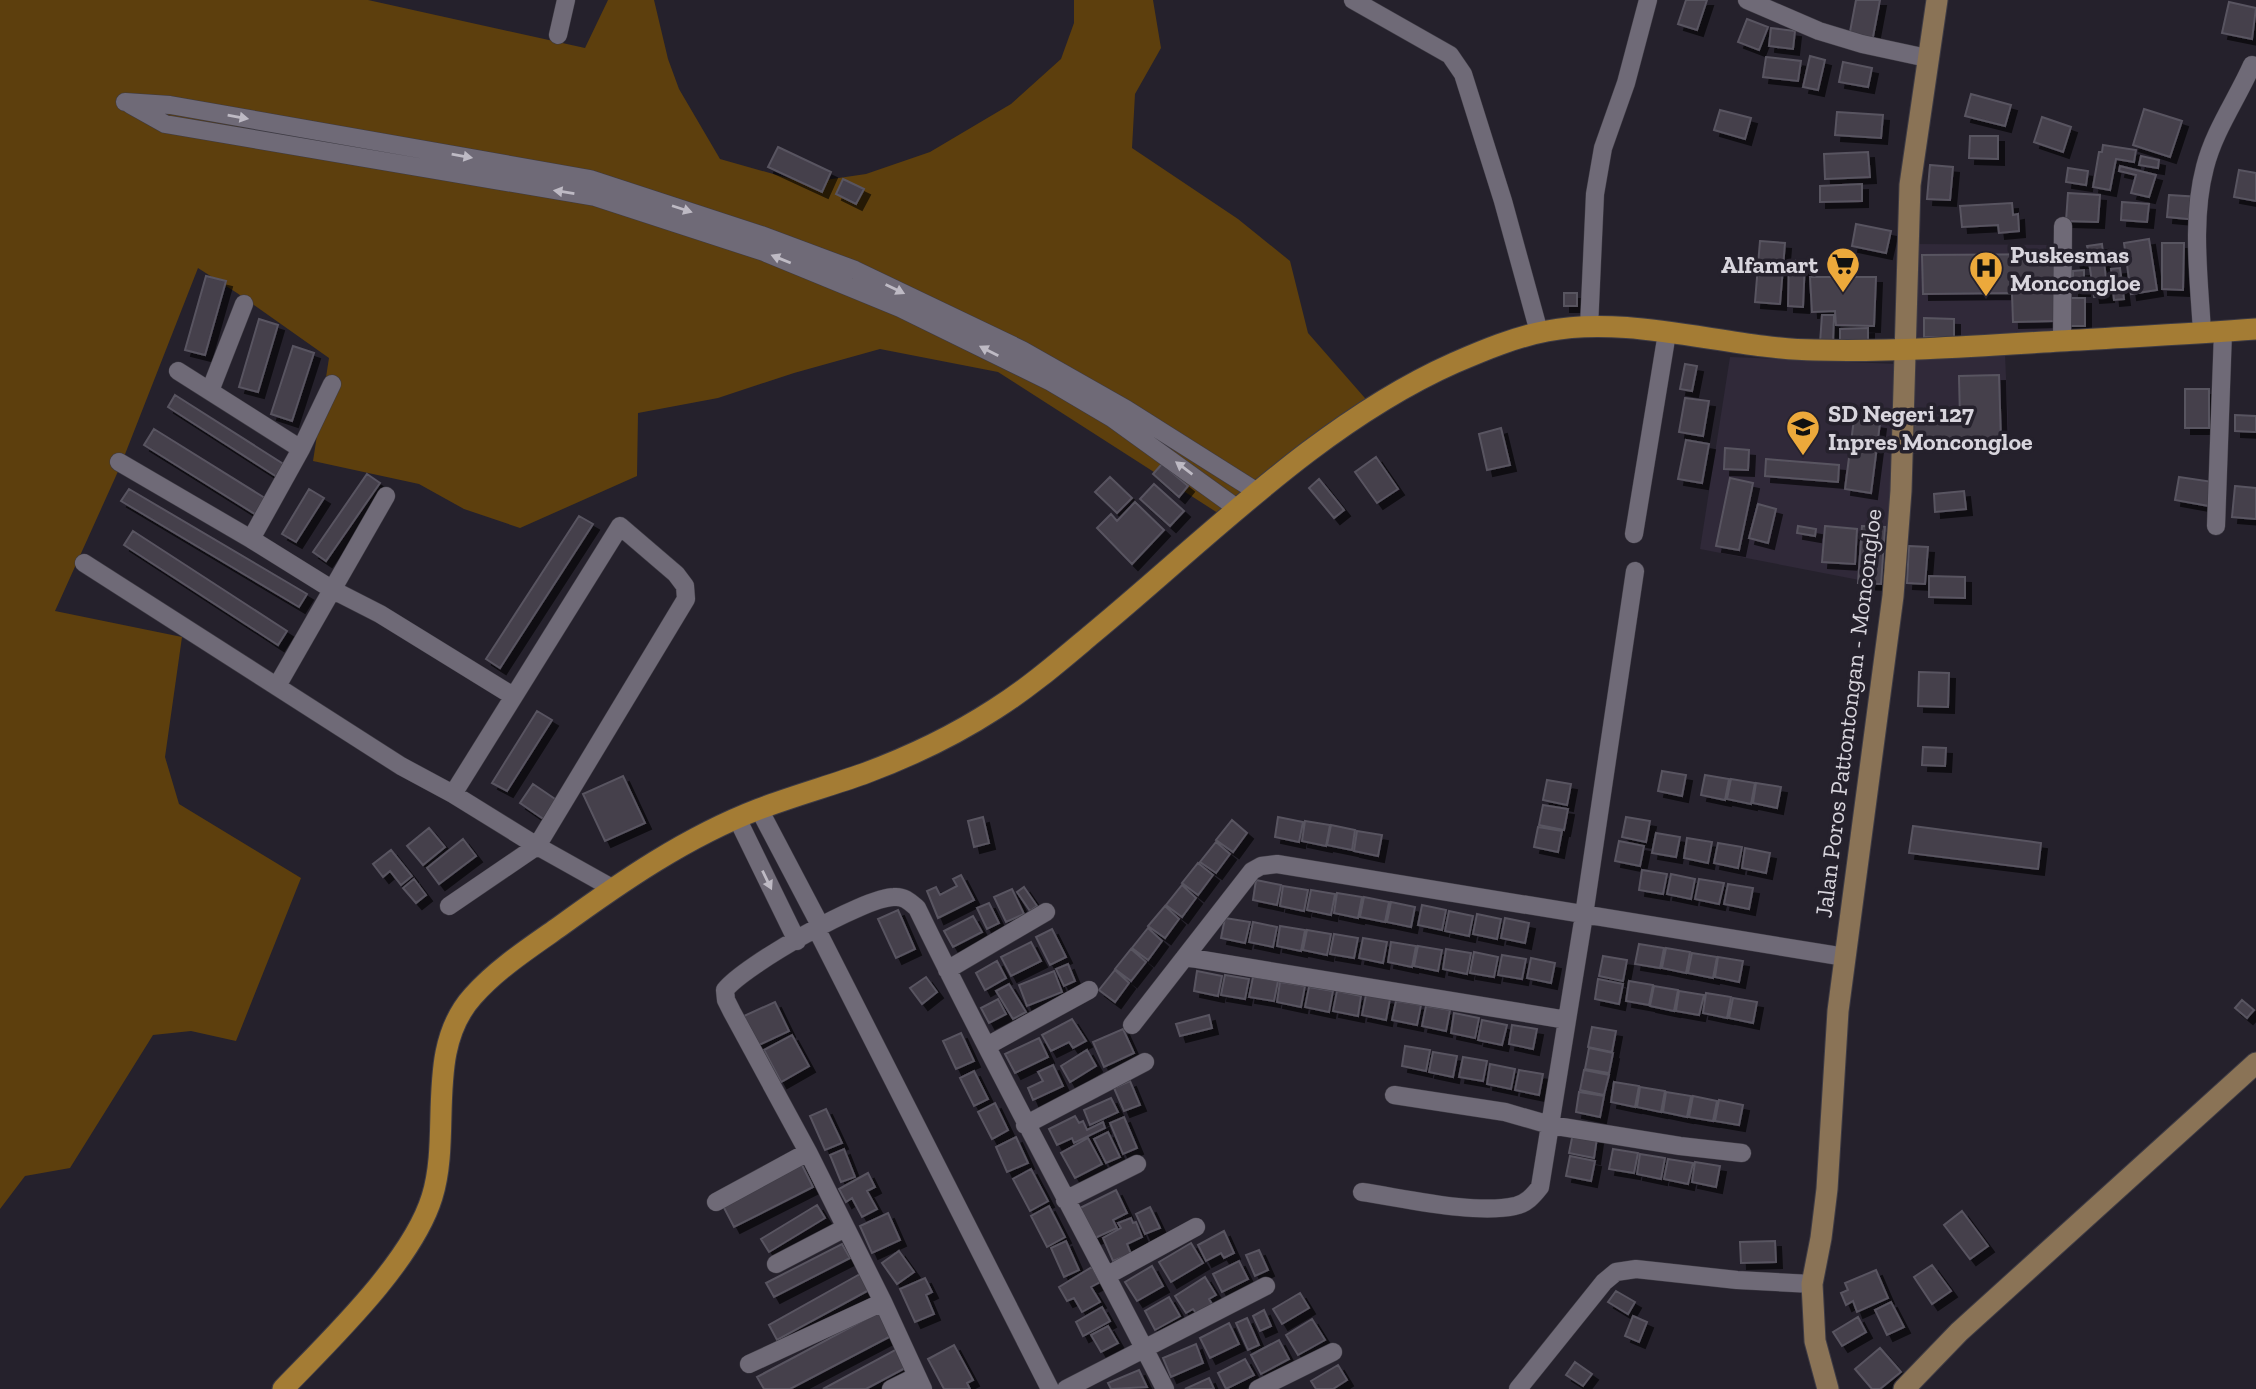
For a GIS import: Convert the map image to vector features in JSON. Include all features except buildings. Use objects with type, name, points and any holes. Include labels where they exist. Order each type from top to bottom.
[{"type":"main road","points":[[283,1389],[373,1292],[421,1226],[433,1195],[439,1161],[444,1068],[458,1014],[475,993],[507,964],[612,888],[737,818],[868,772],[994,710],[1080,644],[1320,443],[1389,395],[1485,349],[1539,332],[1565,328],[1667,332],[1809,351],[1904,349],[2256,330]]},
{"type":"street","points":[[558,35],[566,0]]},
{"type":"street","points":[[1353,0],[1450,55],[1463,74],[1503,201],[1539,332]]},
{"type":"street","points":[[1589,327],[1595,194],[1602,148],[1626,83],[1648,0]]},
{"type":"street","points":[[1747,0],[1819,31],[1862,44],[1927,58]]},
{"type":"street","name":"Jalan Poros Pattontongan - Moncongloe","points":[[1828,1389],[1815,1341],[1812,1284],[1827,1189],[1838,1011],[1893,597],[1901,491],[1910,185],[1937,0]]},
{"type":"street","points":[[2216,526],[2212,332],[2197,245],[2204,168],[2220,127],[2252,65]]},
{"type":"street","points":[[1238,509],[1132,431],[1051,382],[900,308],[764,252],[595,197],[164,124],[125,102],[170,105],[590,179],[761,235],[855,270],[1022,350],[1126,409],[1259,493]]},
{"type":"street","points":[[2062,341],[2063,226]]},
{"type":"street","points":[[210,391],[244,304]]},
{"type":"street","points":[[1634,534],[1667,332]]},
{"type":"street","points":[[178,371],[301,449]]},
{"type":"street","points":[[251,539],[301,449],[332,384]]},
{"type":"street","points":[[120,463],[333,590],[380,614],[513,696]]},
{"type":"street","points":[[277,686],[386,496]]},
{"type":"street","points":[[449,906],[537,846],[686,599],[685,586],[676,574],[620,526],[453,794]]},
{"type":"street","points":[[84,562],[401,766],[612,888]]},
{"type":"street","points":[[1362,1192],[1478,1209],[1516,1206],[1531,1199],[1540,1187],[1584,915],[1634,571]]},
{"type":"street","points":[[759,809],[1050,1389]]},
{"type":"street","points":[[737,818],[797,941]]},
{"type":"street","points":[[1132,1025],[1252,871],[1261,866],[1277,864],[1845,957]]},
{"type":"street","points":[[891,1389],[920,1383],[808,1152],[726,1000],[725,990],[740,975],[818,927],[884,897],[906,898],[917,908],[1025,1125],[1108,1275],[1165,1389]]},
{"type":"street","points":[[947,970],[1046,912]]},
{"type":"street","points":[[1185,957],[1567,1020]]},
{"type":"street","points":[[987,1046],[1088,990]]},
{"type":"street","points":[[1025,1125],[1145,1062]]},
{"type":"street","points":[[1904,1389],[1959,1332],[2256,1063]]},
{"type":"street","points":[[1394,1095],[1505,1112],[1550,1125],[1742,1153]]},
{"type":"street","points":[[716,1202],[808,1152]]},
{"type":"street","points":[[1065,1200],[1137,1164]]},
{"type":"street","points":[[1108,1275],[1196,1227]]},
{"type":"street","points":[[776,1264],[845,1228]]},
{"type":"street","points":[[1518,1389],[1604,1282],[1616,1272],[1636,1269],[1737,1280],[1812,1284]]},
{"type":"street","points":[[1066,1389],[1266,1286]]},
{"type":"street","points":[[749,1364],[883,1302]]},
{"type":"street","points":[[1258,1389],[1333,1352]]},
{"type":"shaded area","points":[[0,0],[368,0],[585,48],[608,0],[654,0],[668,59],[679,89],[720,159],[805,183],[866,174],[930,152],[1011,104],[1061,59],[1074,23],[1074,0],[1153,0],[1161,48],[1135,94],[1132,148],[1238,219],[1290,261],[1308,333],[1371,405],[1235,524],[998,372],[880,349],[718,398],[638,413],[637,476],[520,528],[464,509],[419,484],[313,461],[329,358],[198,268],[120,467],[55,611],[182,637],[165,757],[179,804],[301,878],[236,1041],[191,1031],[153,1035],[70,1168],[25,1176],[0,1209]]},
{"type":"shaded area","name":"Puskesmas Moncongloe","points":[[1914,244],[2056,245],[2060,352],[2005,354],[2009,446],[1910,454]]},
{"type":"shaded area","name":"SD Negeri 127 Inpres Moncongloe","points":[[1730,357],[1897,364],[1885,585],[1700,549]]},
{"type":"place","name":"Alfamart","points":[[1843,294]]},
{"type":"place","name":"Puskesmas Moncongloe","points":[[1986,298]]},
{"type":"place","name":"SD Negeri 127 Inpres Moncongloe","points":[[1803,457]]}]
